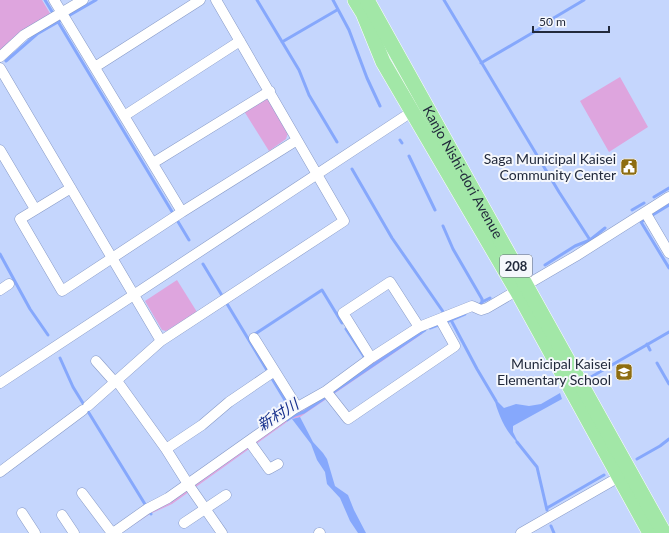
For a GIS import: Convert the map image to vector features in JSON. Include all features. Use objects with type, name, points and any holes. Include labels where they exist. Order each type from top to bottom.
[{"type":"highway","name":"Kanjo Nishi-dori Avenue","points":[[356,0],[383,62],[412,112],[522,288],[664,533]]},
{"type":"highway","name":"Kanjo Nishi-dori Avenue","points":[[367,0],[426,104],[619,477],[650,533]]},
{"type":"street","points":[[54,0],[61,17],[95,67],[153,163],[178,215]]},
{"type":"street","points":[[0,57],[24,35],[61,17],[83,0]]},
{"type":"street","points":[[95,67],[200,0]]},
{"type":"street","points":[[0,472],[85,408],[161,341],[344,221],[216,0]]},
{"type":"street","points":[[124,116],[240,41]]},
{"type":"street","points":[[0,68],[161,341]]},
{"type":"street","points":[[153,163],[270,91]]},
{"type":"street","points":[[0,382],[426,104]]},
{"type":"street","points":[[70,188],[20,219],[62,291],[178,215],[297,140]]},
{"type":"street","points":[[0,150],[35,209]]},
{"type":"street","points":[[82,493],[112,533],[147,508],[191,488],[252,444],[293,409],[328,395],[371,358],[420,327],[476,308],[487,308],[576,256],[647,217],[669,197]]},
{"type":"street","points":[[647,217],[669,253]]},
{"type":"street","points":[[371,358],[343,313],[390,282],[420,327]]},
{"type":"street","points":[[328,395],[348,419],[455,346],[444,320]]},
{"type":"street","points":[[254,338],[293,409]]},
{"type":"street","points":[[96,361],[112,379],[117,381],[166,449],[222,533]]},
{"type":"street","points":[[166,449],[202,425],[229,402],[269,375]]},
{"type":"street","points":[[252,444],[269,469],[278,464]]},
{"type":"street","points":[[521,533],[619,477]]},
{"type":"street","points":[[184,523],[226,495]]},
{"type":"street","points":[[22,513],[36,533]]},
{"type":"street","points":[[62,515],[74,533]]},
{"type":"shaded area","points":[[0,0],[42,0],[51,15],[0,53]]},
{"type":"shaded area","points":[[620,77],[648,127],[609,152],[580,101]]},
{"type":"shaded area","points":[[264,99],[269,100],[288,133],[286,139],[269,151],[244,111]]},
{"type":"shaded area","points":[[177,280],[197,312],[166,331],[162,330],[145,301]]},
{"type":"shaded area","points":[[418,331],[422,334],[300,417],[291,419],[172,504],[150,514],[129,528],[292,414],[304,410]]},
{"type":"water","points":[[560,393],[562,399],[513,426],[513,432],[519,444],[514,440],[503,423],[494,398],[504,408],[516,404],[529,406],[541,404]]},
{"type":"water","points":[[300,417],[313,442],[327,459],[335,486],[348,495],[366,533],[358,533],[350,521],[340,498],[327,484],[325,472],[317,460],[311,444],[292,419]]},
{"type":"waterway","points":[[45,0],[189,240]]},
{"type":"waterway","points":[[6,61],[37,34],[96,0]]},
{"type":"waterway","points":[[257,0],[299,70],[309,95],[337,142]]},
{"type":"waterway","points":[[333,0],[349,30],[367,78],[380,106]]},
{"type":"waterway","points":[[444,0],[559,192],[590,240],[575,246],[545,265]]},
{"type":"waterway","points":[[481,63],[539,29],[552,19],[584,0]]},
{"type":"waterway","points":[[282,42],[337,10]]},
{"type":"waterway","points":[[409,156],[435,210]]},
{"type":"waterway","points":[[352,169],[392,238],[444,313],[451,320],[430,328]]},
{"type":"waterway","points":[[654,197],[669,188]]},
{"type":"waterway","points":[[632,210],[644,203]]},
{"type":"waterway","points":[[669,205],[641,222],[669,268]]},
{"type":"waterway","points":[[443,226],[453,249],[482,299],[479,306]]},
{"type":"waterway","points":[[590,240],[605,228]]},
{"type":"waterway","points":[[0,254],[30,309],[48,335]]},
{"type":"waterway","points":[[203,264],[291,410]]},
{"type":"waterway","points":[[255,334],[322,290],[342,323]]},
{"type":"waterway","points":[[482,302],[490,298]]},
{"type":"waterway","points":[[465,314],[451,320],[496,401]]},
{"type":"waterway","points":[[346,329],[365,358]]},
{"type":"waterway","name":"新村川","points":[[287,420],[304,412],[425,330]]},
{"type":"waterway","points":[[591,377],[669,332]]},
{"type":"waterway","points":[[647,344],[650,350]]},
{"type":"waterway","points":[[60,358],[73,387],[151,514]]},
{"type":"waterway","points":[[657,363],[669,384]]},
{"type":"waterway","points":[[637,459],[669,439]]},
{"type":"waterway","points":[[517,442],[537,467],[547,510]]},
{"type":"waterway","points":[[547,508],[604,475]]},
{"type":"waterway","points":[[551,526],[554,533]]},
{"type":"place","name":"Saga Municipal Kaisei Community Center","points":[[629,167]]},
{"type":"place","name":"Municipal Kaisei Elementary School","points":[[624,372]]}]
